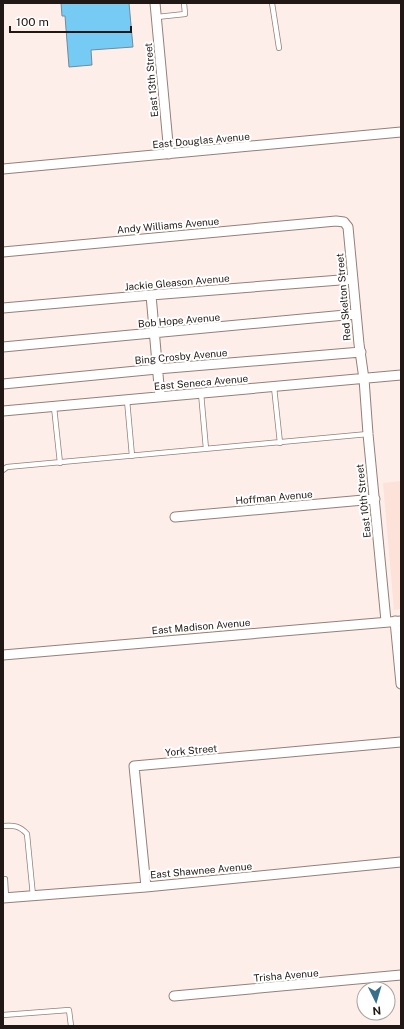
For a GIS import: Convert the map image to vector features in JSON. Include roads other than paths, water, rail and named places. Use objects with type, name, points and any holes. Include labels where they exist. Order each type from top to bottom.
[{"type":"street","name":"East 13th Street","points":[[155,3],[169,154]]},
{"type":"street","name":"East Douglas Avenue","points":[[3,169],[401,132]]},
{"type":"street","name":"Andy Williams Avenue","points":[[3,252],[336,221]]},
{"type":"street","name":"Red Skelton Street","points":[[336,221],[344,222],[348,227],[352,279],[364,379]]},
{"type":"street","name":"Jackie Gleason Avenue","points":[[3,308],[150,294],[352,279]]},
{"type":"street","points":[[150,294],[160,397]]},
{"type":"street","name":"Bob Hope Avenue","points":[[3,347],[356,314]]},
{"type":"street","name":"Bing Crosby Avenue","points":[[3,384],[157,369],[361,352]]},
{"type":"street","name":"East Seneca Avenue","points":[[3,411],[401,375]]},
{"type":"street","name":"East 10th Street","points":[[364,379],[386,622]]},
{"type":"street","name":"Hoffman Avenue","points":[[175,517],[374,499]]},
{"type":"street","points":[[398,621],[401,684]]},
{"type":"street","name":"East Madison Avenue","points":[[3,655],[398,621]]},
{"type":"street","name":"York Street","points":[[146,887],[134,766],[401,742]]},
{"type":"street","name":"East Shawnee Avenue","points":[[5,898],[146,887],[401,862]]},
{"type":"street","name":"Trisha Avenue","points":[[174,996],[401,975]]},
{"type":"lane","points":[[157,17],[185,14],[184,3]]},
{"type":"lane","points":[[272,3],[279,48]]},
{"type":"lane","points":[[274,387],[280,443]]},
{"type":"lane","points":[[201,393],[206,449]]},
{"type":"lane","points":[[127,400],[132,456]]},
{"type":"lane","points":[[54,406],[60,462]]},
{"type":"lane","points":[[3,470],[7,467],[368,434]]},
{"type":"lane","points":[[3,826],[12,825],[21,828],[27,834],[32,896]]},
{"type":"lane","points":[[3,879],[5,879],[5,898]]},
{"type":"lane","points":[[3,1015],[69,1010],[71,1026]]}]
